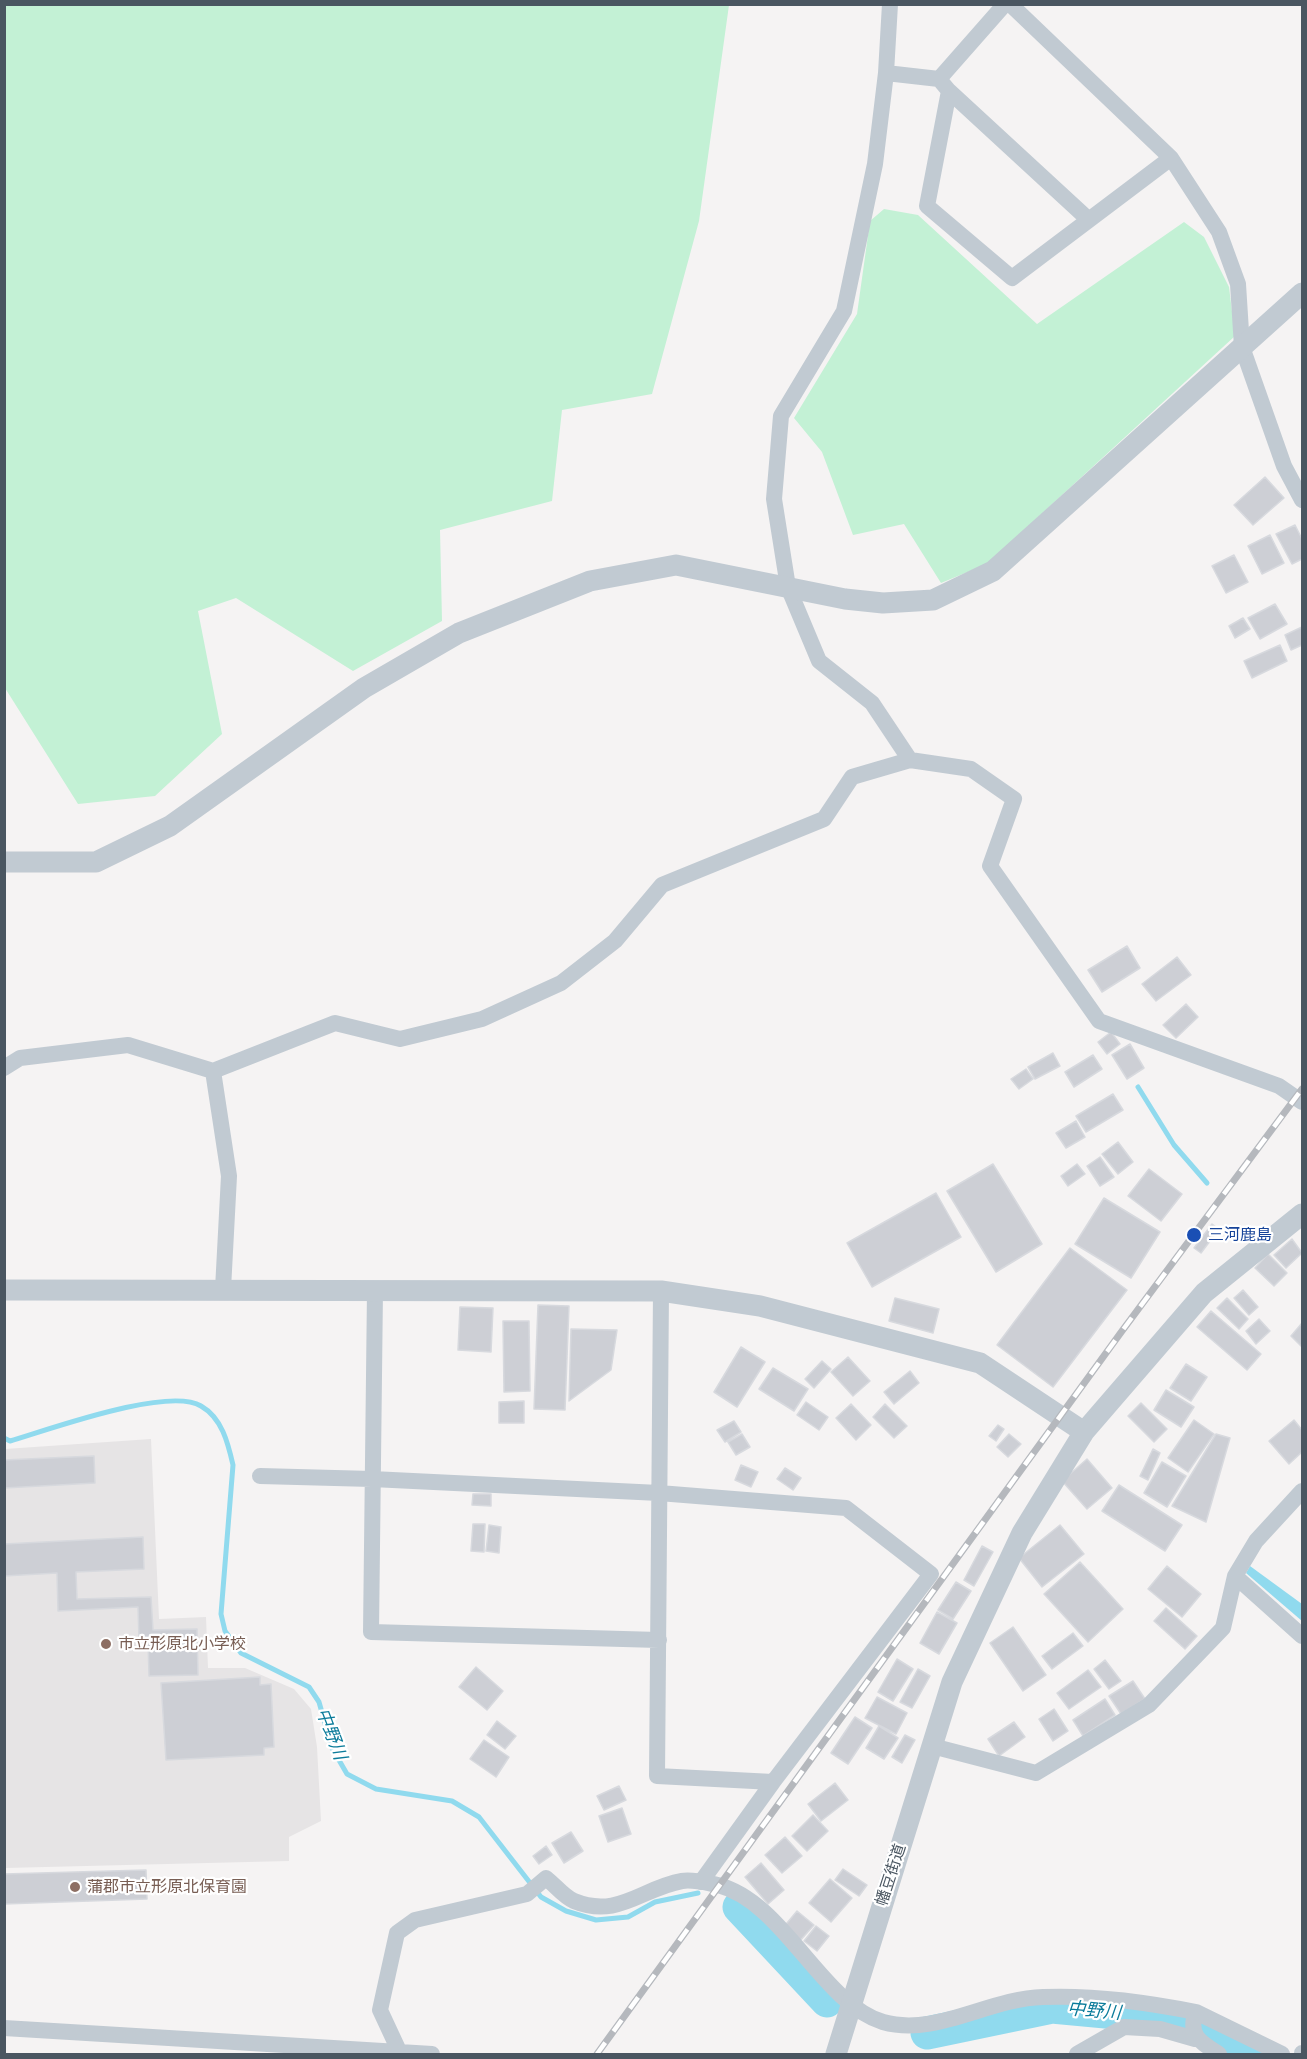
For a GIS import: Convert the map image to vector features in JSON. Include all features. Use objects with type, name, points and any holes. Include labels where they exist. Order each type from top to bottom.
[{"type":"street","points":[[890,4],[886,73],[875,164],[844,311],[781,416],[774,499],[788,587],[819,662],[872,703],[910,760]]},
{"type":"street","points":[[1005,4],[944,85],[927,206],[1012,278],[1171,158]]},
{"type":"street","points":[[1010,4],[1171,158],[1219,232],[1238,284],[1242,347],[1284,466],[1302,500]]},
{"type":"street","points":[[886,73],[944,85],[1089,220]]},
{"type":"street","points":[[4,862],[96,862],[170,826],[383,677],[459,633],[590,581],[676,565],[845,599],[883,603],[933,600],[993,571],[1302,293]]},
{"type":"street","points":[[4,1068],[20,1058],[128,1045],[213,1071],[335,1023],[400,1039],[482,1019],[561,982],[615,941],[663,885],[824,819],[852,777],[910,760],[971,769],[1014,799],[990,866],[1099,1021],[1279,1086],[1302,1102]]},
{"type":"street","points":[[213,1071],[230,1176],[223,1289]]},
{"type":"street","name":"幡豆街道","points":[[836,2055],[849,2005],[952,1682],[1022,1533],[1084,1432],[1204,1293],[1300,1221]]},
{"type":"street","points":[[4,1290],[661,1292],[760,1306],[980,1364],[1084,1432]]},
{"type":"street","points":[[375,1290],[371,1632],[659,1640]]},
{"type":"street","points":[[661,1292],[657,1776],[773,1782]]},
{"type":"street","points":[[260,1476],[659,1493],[846,1508],[931,1574],[700,1882]]},
{"type":"street","points":[[932,1746],[1036,1773],[1149,1704],[1223,1628],[1235,1576],[1256,1541],[1302,1491]]},
{"type":"street","points":[[1235,1576],[1302,1636]]},
{"type":"street","points":[[400,2052],[380,2010],[397,1933],[415,1920],[527,1894],[546,1878],[573,1900],[596,1907],[614,1907],[683,1880],[721,1886],[745,1896],[798,1947],[849,2005],[883,2022],[922,2025],[1012,2001],[1042,1996],[1143,2002],[1194,2025],[1282,2055]]},
{"type":"street","points":[[1077,2055],[1124,2027],[1160,2030],[1194,2025]]},
{"type":"street","points":[[1194,2025],[1219,2055]]},
{"type":"street","points":[[4,2028],[219,2048],[400,2052],[432,2055]]},
{"type":"shaded area","name":"市立形原北小学校","points":[[151,1439],[159,1619],[206,1617],[208,1668],[245,1668],[294,1689],[311,1709],[317,1747],[321,1821],[289,1837],[289,1861],[5,1868],[5,1449]]},
{"type":"green space","points":[[5,4],[729,5],[699,221],[652,394],[562,410],[552,501],[440,530],[442,621],[353,671],[236,598],[198,611],[222,734],[155,796],[78,804],[5,688]]},
{"type":"green space","points":[[884,209],[918,215],[1037,324],[1184,222],[1204,237],[1229,287],[1235,336],[987,564],[941,583],[904,524],[853,535],[822,452],[794,418],[857,314],[870,221]]},
{"type":"water","points":[[1250,1566],[1302,1604],[1302,1621],[1246,1573]]},
{"type":"building","points":[[1265,477],[1284,498],[1253,525],[1234,505]]},
{"type":"building","points":[[1295,525],[1302,539],[1302,559],[1292,564],[1276,534]]},
{"type":"building","points":[[1270,535],[1284,563],[1262,574],[1248,546]]},
{"type":"building","points":[[1234,555],[1248,582],[1226,593],[1212,566]]},
{"type":"building","points":[[1275,604],[1287,624],[1260,639],[1248,618]]},
{"type":"building","points":[[1243,618],[1250,629],[1235,638],[1229,626]]},
{"type":"building","points":[[1302,627],[1302,645],[1291,650],[1285,635]]},
{"type":"building","points":[[1280,645],[1287,661],[1252,678],[1244,661]]},
{"type":"building","points":[[1127,946],[1140,968],[1102,992],[1088,970]]},
{"type":"building","points":[[1177,957],[1191,975],[1156,1001],[1142,984]]},
{"type":"building","points":[[1186,1004],[1198,1017],[1176,1038],[1163,1025]]},
{"type":"building","points":[[1111,1032],[1120,1044],[1107,1054],[1098,1042]]},
{"type":"building","points":[[1130,1044],[1144,1068],[1127,1079],[1112,1055]]},
{"type":"building","points":[[1053,1053],[1060,1066],[1035,1079],[1028,1067]]},
{"type":"building","points":[[1093,1055],[1102,1069],[1074,1087],[1065,1072]]},
{"type":"building","points":[[1026,1069],[1033,1079],[1019,1089],[1011,1079]]},
{"type":"building","points":[[1113,1094],[1123,1110],[1086,1132],[1076,1116]]},
{"type":"building","points":[[1076,1121],[1085,1137],[1066,1148],[1056,1133]]},
{"type":"building","points":[[1118,1142],[1133,1162],[1118,1174],[1102,1154]]},
{"type":"building","points":[[1100,1157],[1114,1177],[1100,1186],[1087,1166]]},
{"type":"building","points":[[993,1164],[1042,1244],[996,1272],[947,1191]]},
{"type":"building","points":[[1077,1164],[1085,1174],[1068,1186],[1061,1176]]},
{"type":"building","points":[[1149,1169],[1182,1194],[1161,1221],[1128,1196]]},
{"type":"building","points":[[936,1193],[961,1237],[872,1287],[847,1243]]},
{"type":"building","points":[[1104,1198],[1160,1232],[1131,1278],[1075,1244]]},
{"type":"building","points":[[1212,1224],[1219,1229],[1201,1253],[1194,1248]]},
{"type":"building","points":[[1292,1239],[1302,1253],[1286,1268],[1274,1255]]},
{"type":"building","points":[[1070,1248],[1127,1290],[1053,1387],[997,1345]]},
{"type":"building","points":[[1268,1254],[1287,1273],[1274,1286],[1255,1268]]},
{"type":"building","points":[[1243,1290],[1258,1307],[1249,1315],[1234,1298]]},
{"type":"building","points":[[895,1298],[939,1309],[933,1333],[889,1321]]},
{"type":"building","points":[[1227,1298],[1248,1319],[1239,1329],[1217,1308]]},
{"type":"building","points":[[538,1305],[569,1306],[565,1410],[534,1409]]},
{"type":"building","points":[[460,1307],[493,1308],[491,1352],[458,1350]]},
{"type":"building","points":[[1211,1311],[1261,1354],[1247,1370],[1197,1327]]},
{"type":"building","points":[[1259,1319],[1270,1331],[1256,1344],[1246,1331]]},
{"type":"building","points":[[503,1321],[529,1321],[530,1391],[504,1392]]},
{"type":"building","points":[[1302,1323],[1302,1347],[1291,1336]]},
{"type":"building","points":[[571,1329],[617,1330],[611,1370],[569,1401]]},
{"type":"building","points":[[741,1347],[765,1362],[737,1407],[714,1392]]},
{"type":"building","points":[[848,1357],[870,1381],[853,1396],[831,1372]]},
{"type":"building","points":[[822,1361],[831,1369],[814,1388],[805,1379]]},
{"type":"building","points":[[1186,1364],[1207,1377],[1191,1401],[1170,1388]]},
{"type":"building","points":[[773,1368],[808,1389],[794,1411],[759,1389]]},
{"type":"building","points":[[910,1371],[919,1383],[894,1404],[884,1392]]},
{"type":"building","points":[[1166,1390],[1194,1407],[1181,1427],[1154,1410]]},
{"type":"building","points":[[524,1401],[524,1423],[499,1423],[499,1402]]},
{"type":"building","points":[[806,1402],[828,1417],[819,1430],[797,1415]]},
{"type":"building","points":[[1141,1403],[1167,1429],[1154,1442],[1128,1416]]},
{"type":"building","points":[[851,1404],[871,1425],[856,1440],[836,1418]]},
{"type":"building","points":[[885,1404],[907,1426],[894,1438],[873,1417]]},
{"type":"building","points":[[1194,1420],[1214,1434],[1188,1472],[1168,1458]]},
{"type":"building","points":[[1294,1420],[1302,1430],[1302,1452],[1289,1464],[1269,1441]]},
{"type":"building","points":[[734,1421],[741,1432],[725,1442],[717,1430]]},
{"type":"building","points":[[998,1425],[1004,1429],[996,1441],[989,1436]]},
{"type":"building","points":[[742,1434],[750,1447],[736,1455],[728,1442]]},
{"type":"building","points":[[1009,1434],[1021,1444],[1008,1457],[997,1447]]},
{"type":"building","points":[[1216,1434],[1230,1438],[1206,1522],[1172,1506]]},
{"type":"building","points":[[1153,1449],[1160,1453],[1148,1480],[1140,1476]]},
{"type":"building","points":[[94,1456],[95,1483],[4,1488],[4,1460]]},
{"type":"building","points":[[1087,1459],[1112,1488],[1087,1509],[1062,1481]]},
{"type":"building","points":[[1162,1462],[1186,1476],[1167,1507],[1144,1493]]},
{"type":"building","points":[[741,1465],[758,1472],[751,1487],[735,1480]]},
{"type":"building","points":[[785,1468],[801,1478],[793,1490],[777,1479]]},
{"type":"building","points":[[1119,1485],[1182,1525],[1165,1551],[1102,1511]]},
{"type":"building","points":[[473,1494],[491,1494],[491,1506],[472,1505]]},
{"type":"building","points":[[473,1524],[485,1524],[484,1552],[471,1551]]},
{"type":"building","points":[[489,1525],[501,1527],[499,1553],[486,1551]]},
{"type":"building","points":[[1060,1525],[1084,1554],[1042,1587],[1019,1558]]},
{"type":"building","points":[[143,1537],[144,1569],[76,1572],[77,1599],[151,1597],[153,1630],[197,1629],[198,1675],[149,1676],[148,1640],[139,1640],[138,1607],[58,1611],[57,1573],[4,1576],[4,1544]]},
{"type":"building","points":[[982,1546],[993,1552],[974,1586],[964,1580]]},
{"type":"building","points":[[1080,1562],[1123,1609],[1088,1642],[1044,1594]]},
{"type":"building","points":[[1167,1566],[1201,1594],[1182,1617],[1148,1589]]},
{"type":"building","points":[[956,1582],[971,1591],[953,1619],[938,1610]]},
{"type":"building","points":[[1166,1608],[1197,1636],[1185,1649],[1154,1621]]},
{"type":"building","points":[[937,1612],[957,1623],[939,1654],[920,1643]]},
{"type":"building","points":[[1013,1627],[1046,1675],[1023,1691],[990,1643]]},
{"type":"building","points":[[1073,1633],[1083,1646],[1052,1669],[1042,1656]]},
{"type":"building","points":[[897,1659],[913,1669],[893,1701],[878,1692]]},
{"type":"building","points":[[1105,1660],[1121,1681],[1109,1689],[1094,1669]]},
{"type":"building","points":[[476,1667],[503,1691],[487,1710],[459,1687]]},
{"type":"building","points":[[918,1669],[930,1676],[912,1708],[900,1702]]},
{"type":"building","points":[[1088,1670],[1101,1687],[1069,1709],[1057,1693]]},
{"type":"building","points":[[260,1677],[260,1685],[271,1684],[274,1747],[264,1748],[264,1755],[166,1760],[161,1683]]},
{"type":"building","points":[[1133,1681],[1145,1699],[1121,1714],[1109,1696]]},
{"type":"building","points":[[877,1697],[907,1713],[896,1734],[865,1718]]},
{"type":"building","points":[[1105,1699],[1115,1715],[1083,1736],[1073,1720]]},
{"type":"building","points":[[1054,1709],[1068,1731],[1053,1741],[1039,1719]]},
{"type":"building","points":[[855,1717],[872,1728],[848,1764],[831,1753]]},
{"type":"building","points":[[497,1721],[516,1736],[505,1749],[487,1735]]},
{"type":"building","points":[[1014,1722],[1025,1737],[999,1756],[988,1739]]},
{"type":"building","points":[[879,1726],[898,1738],[884,1759],[866,1748]]},
{"type":"building","points":[[905,1735],[915,1740],[902,1763],[892,1757]]},
{"type":"building","points":[[484,1740],[509,1757],[496,1777],[470,1759]]},
{"type":"building","points":[[835,1783],[848,1800],[821,1821],[808,1804]]},
{"type":"building","points":[[619,1786],[626,1800],[604,1810],[597,1796]]},
{"type":"building","points":[[622,1808],[631,1834],[608,1842],[599,1816]]},
{"type":"building","points":[[813,1815],[828,1831],[807,1851],[792,1836]]},
{"type":"building","points":[[571,1832],[583,1851],[564,1863],[552,1843]]},
{"type":"building","points":[[785,1837],[802,1856],[782,1873],[765,1855]]},
{"type":"building","points":[[546,1846],[552,1855],[539,1864],[533,1856]]},
{"type":"building","points":[[761,1863],[784,1890],[768,1904],[745,1877]]},
{"type":"building","points":[[843,1869],[867,1885],[859,1896],[835,1880]]},
{"type":"building","name":"蒲郡市立形原北保育園","points":[[146,1870],[147,1899],[4,1904],[4,1874]]},
{"type":"building","points":[[830,1879],[852,1898],[831,1922],[809,1903]]},
{"type":"building","points":[[797,1911],[814,1925],[798,1943],[782,1929]]},
{"type":"building","points":[[816,1926],[829,1936],[817,1951],[804,1941]]},
{"type":"waterway","points":[[1138,1087],[1174,1145],[1207,1183]]},
{"type":"waterway","name":"中野川","points":[[4,1438],[10,1441],[136,1405],[185,1401],[201,1406],[219,1424],[233,1465],[221,1614],[225,1631],[241,1653],[309,1687],[319,1702],[332,1748],[347,1774],[376,1789],[452,1801],[479,1817],[541,1897],[566,1911],[596,1920],[628,1917],[655,1902],[698,1893]]},
{"type":"waterway","name":"中野川","points":[[739,1907],[827,2001]]},
{"type":"waterway","name":"中野川","points":[[927,2033],[1052,2007],[1170,2018],[1232,2040],[1254,2054]]},
{"type":"railway","points":[[597,2054],[1122,1331],[1302,1089]]},
{"type":"place","name":"三河鹿島","points":[[1194,1235]]},
{"type":"place","name":"市立形原北小学校","points":[[106,1644]]},
{"type":"place","name":"蒲郡市立形原北保育園","points":[[75,1887]]}]
